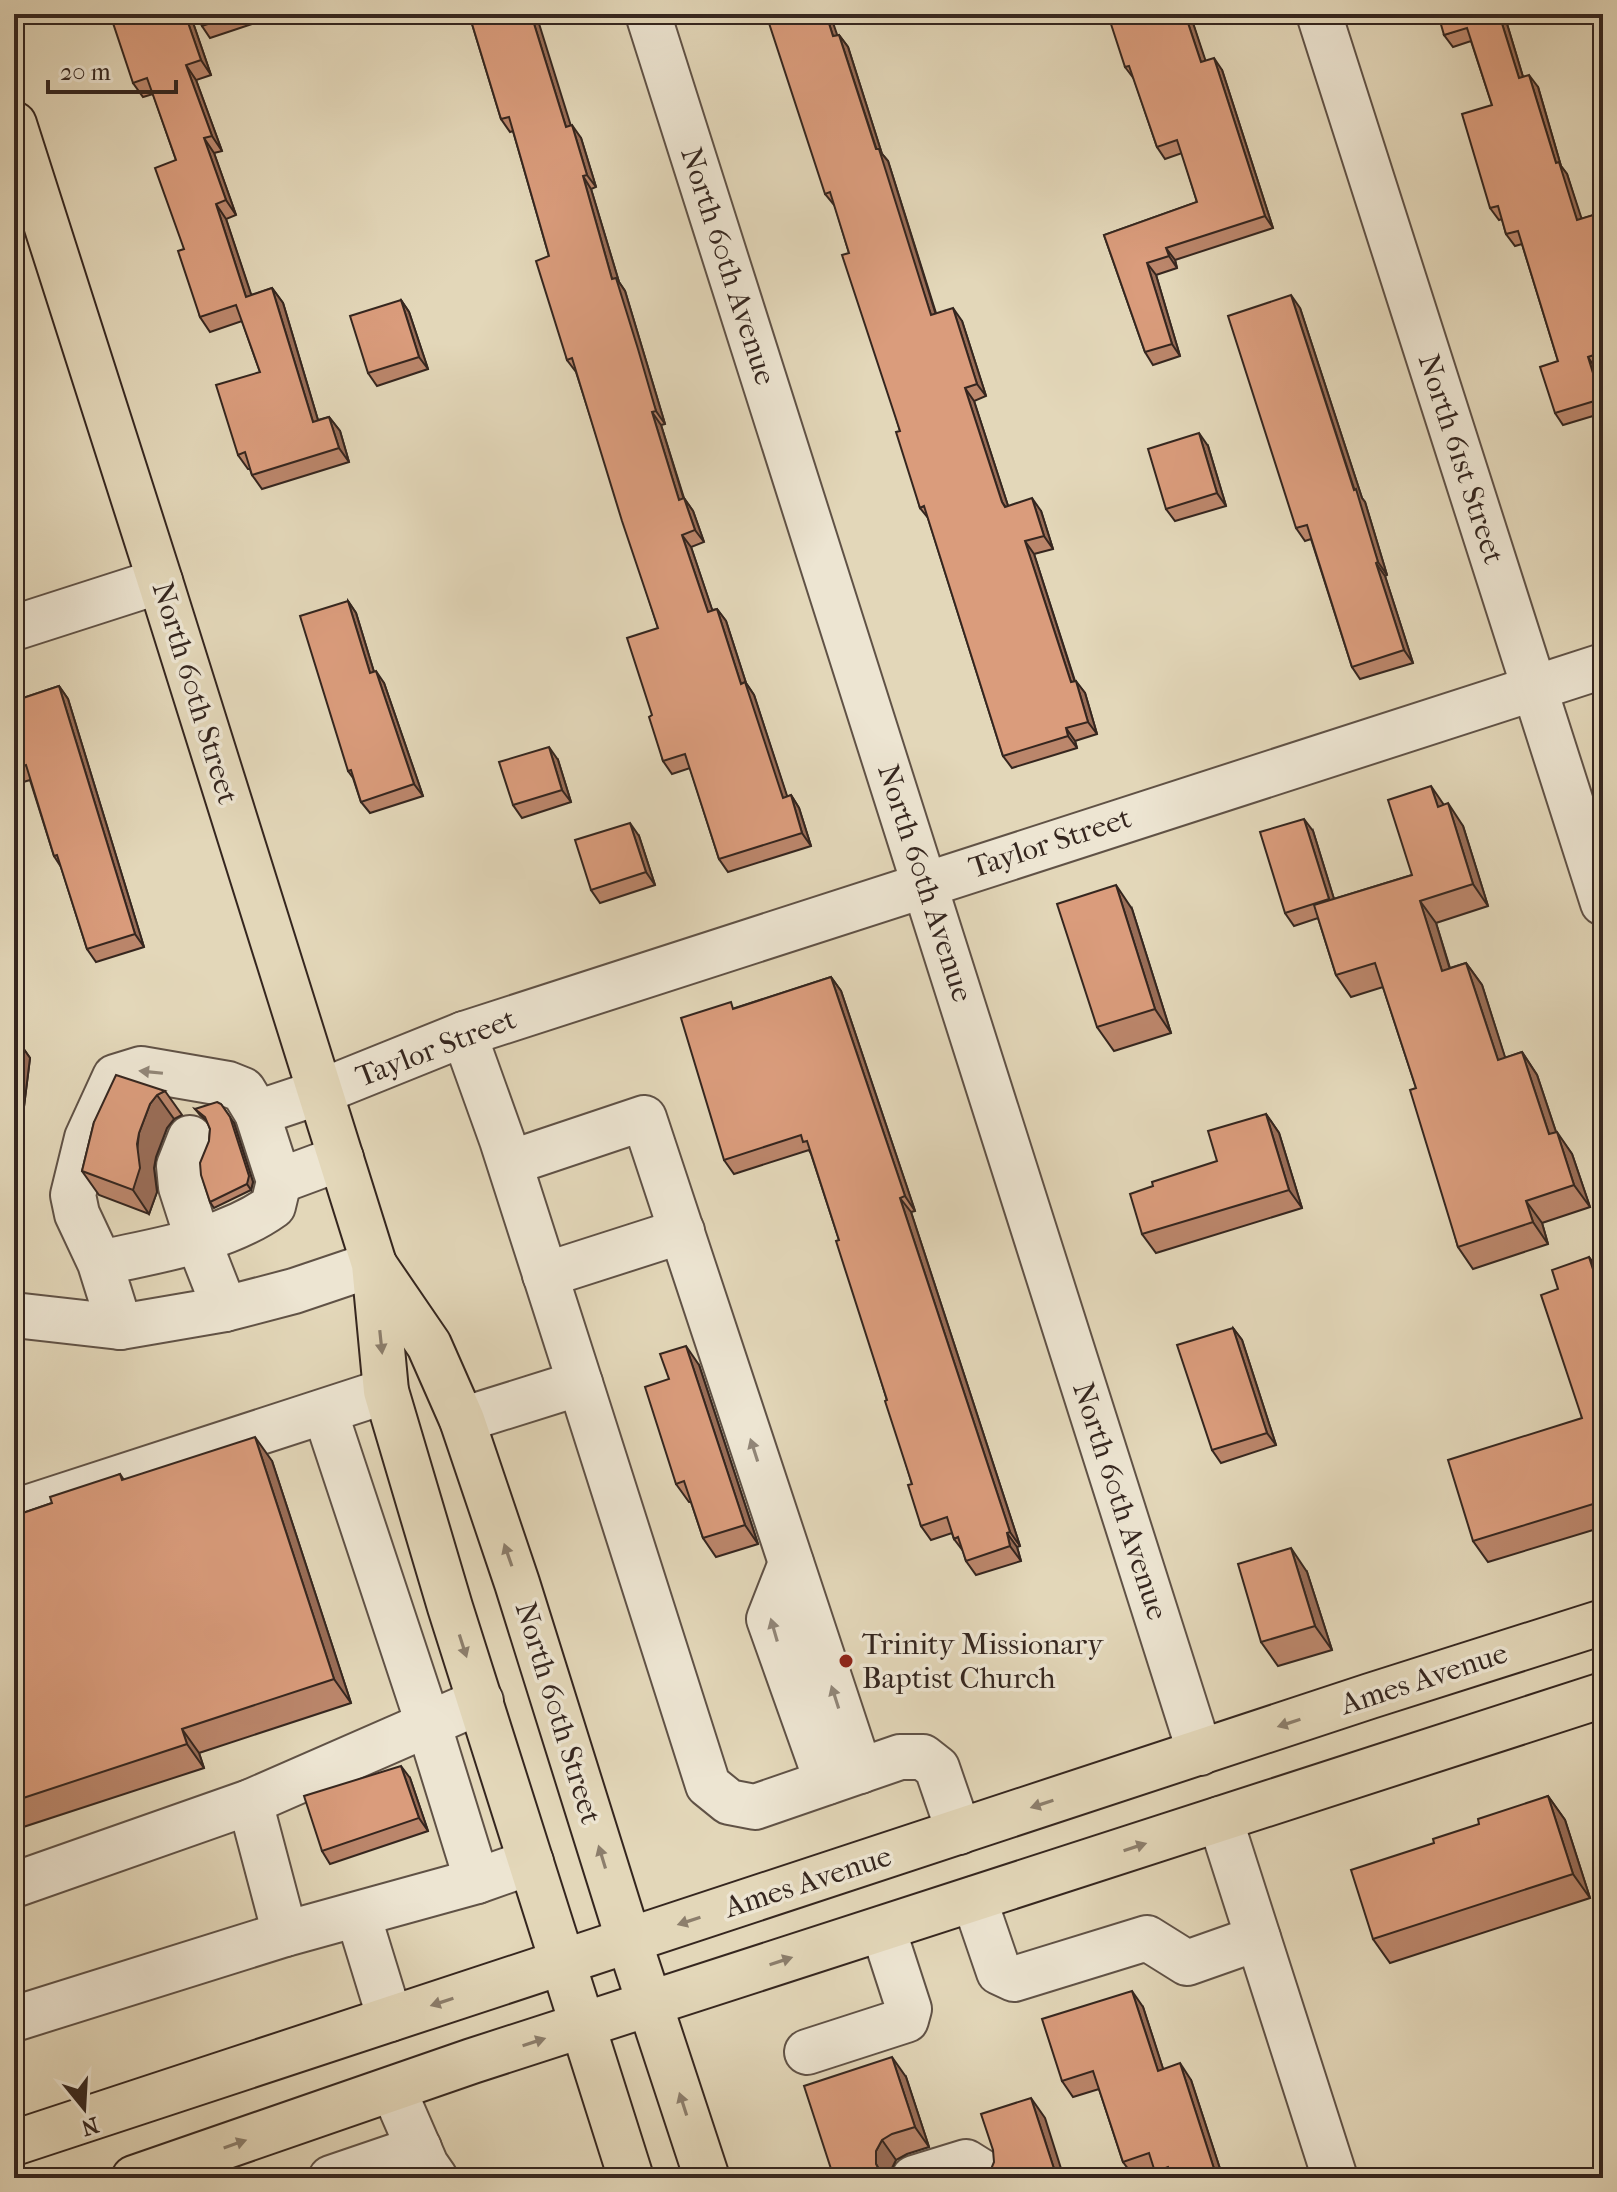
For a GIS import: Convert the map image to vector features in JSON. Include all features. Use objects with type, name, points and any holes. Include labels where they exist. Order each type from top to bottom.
[{"type":"main road","name":"North 60th Street","points":[[14,124],[374,1264],[386,1391],[450,1607],[631,2178]]},
{"type":"main road","name":"North 60th Street","points":[[374,1264],[429,1345],[462,1420],[707,2178]]},
{"type":"main road","name":"Ames Avenue","points":[[14,2143],[1603,1622]]},
{"type":"main road","points":[[134,2178],[472,2061],[1603,1695]]},
{"type":"street","name":"North 60th Avenue","points":[[648,14],[1200,1753]]},
{"type":"street","name":"North 61st Street","points":[[1319,14],[1603,903]]},
{"type":"street","points":[[14,628],[160,581]]},
{"type":"street","name":"Taylor Street","points":[[242,1098],[320,1092],[464,1034],[1603,666]]},
{"type":"street","points":[[464,1034],[510,1163],[708,1785],[729,1802],[755,1807],[900,1757],[923,1757],[937,1768],[959,1832]]},
{"type":"street","points":[[100,1263],[198,1240],[254,1219],[273,1206],[267,1166],[242,1098],[141,1069],[115,1077],[87,1138],[73,1195],[77,1214],[100,1263],[120,1327]]},
{"type":"street","points":[[510,1163],[644,1118],[791,1563],[769,1619],[844,1777]]},
{"type":"street","points":[[190,1138],[179,1166],[192,1183],[198,1240],[225,1309]]},
{"type":"street","points":[[267,1166],[341,1158]]},
{"type":"street","points":[[545,1275],[682,1231]]},
{"type":"street","points":[[14,1315],[120,1327],[225,1309],[294,1291],[374,1264]]},
{"type":"street","points":[[462,1420],[580,1383]]},
{"type":"street","points":[[14,1512],[386,1391]]},
{"type":"street","points":[[325,1412],[477,1881]]},
{"type":"street","points":[[14,1885],[250,1802],[481,1701]]},
{"type":"street","points":[[250,1802],[285,1934]]},
{"type":"street","points":[[1220,1819],[1335,2178]]},
{"type":"street","points":[[14,2019],[285,1934],[477,1881],[531,1862]]},
{"type":"street","points":[[974,1899],[999,1972],[1014,1979],[1147,1938],[1187,1963],[1258,1938]]},
{"type":"street","points":[[358,1915],[390,2019]]},
{"type":"street","points":[[807,2052],[906,2020],[909,2009],[883,1929]]},
{"type":"street","points":[[331,2178],[427,2163],[393,2089]]},
{"type":"street","points":[[914,2178],[966,2162],[982,2172],[984,2178]]},
{"type":"building","points":[[138,14],[185,14],[201,60],[186,65],[212,136],[204,138],[226,200],[216,204],[246,297],[272,288],[313,422],[329,417],[339,448],[252,475],[245,452],[238,455],[216,385],[260,372],[236,305],[200,317],[178,251],[184,249],[155,168],[176,160],[147,78],[133,83],[113,23]]},
{"type":"building","points":[[198,14],[238,14],[202,26]]},
{"type":"building","points":[[469,14],[531,14],[566,127],[572,125],[612,279],[616,278],[638,349],[656,411],[652,412],[679,500],[684,498],[695,530],[682,535],[708,612],[717,609],[783,798],[791,795],[802,833],[719,859],[685,754],[663,761],[627,638],[658,628],[572,358],[567,360],[536,261],[549,256],[509,117],[501,119]]},
{"type":"building","points":[[766,14],[826,14],[833,36],[839,35],[876,149],[879,149],[931,315],[953,308],[977,384],[965,388],[1002,502],[1005,507],[1032,498],[1044,536],[1025,541],[1071,682],[1076,681],[1088,722],[1066,728],[1068,736],[1003,756],[924,506],[920,508],[896,432],[900,431],[842,255],[849,253],[830,192],[825,194]]},
{"type":"building","points":[[1121,14],[1185,14],[1201,62],[1214,58],[1265,216],[1166,248],[1169,256],[1147,263],[1172,344],[1145,352],[1104,235],[1197,202],[1177,140],[1157,147],[1109,18]]},
{"type":"building","points":[[1438,14],[1499,14],[1519,78],[1529,75],[1577,220],[1603,212],[1603,352],[1588,357],[1601,399],[1555,413],[1540,367],[1558,361],[1518,231],[1506,234],[1498,206],[1490,208],[1462,114],[1492,105],[1467,28],[1444,35]]},
{"type":"building","points":[[1291,295],[1356,489],[1404,650],[1352,667],[1307,525],[1296,528],[1228,316]]},
{"type":"building","points":[[401,300],[419,357],[368,373],[350,316]]},
{"type":"building","points":[[1199,433],[1217,493],[1166,509],[1148,449]]},
{"type":"building","points":[[348,601],[370,673],[376,671],[414,784],[361,802],[351,770],[348,771],[300,616]]},
{"type":"building","points":[[59,686],[135,934],[87,949],[26,765],[14,769],[14,701]]},
{"type":"building","points":[[549,747],[562,790],[513,805],[499,762]]},
{"type":"building","points":[[1431,786],[1438,807],[1448,803],[1473,884],[1420,901],[1442,971],[1466,963],[1498,1060],[1522,1052],[1549,1134],[1557,1132],[1574,1185],[1526,1201],[1533,1222],[1458,1247],[1410,1090],[1416,1088],[1375,963],[1336,975],[1314,905],[1412,875],[1388,800]]},
{"type":"building","points":[[1304,819],[1329,899],[1285,913],[1260,832]]},
{"type":"building","points":[[630,823],[646,872],[591,890],[575,840]]},
{"type":"building","points":[[1116,885],[1155,1009],[1097,1027],[1057,904]]},
{"type":"building","points":[[831,977],[905,1196],[900,1198],[1010,1532],[1007,1533],[1010,1546],[966,1561],[947,1517],[921,1526],[908,1485],[912,1484],[807,1141],[803,1142],[801,1135],[724,1160],[681,1018],[731,1002],[733,1009]]},
{"type":"building","points":[[116,1075],[165,1091],[150,1104],[139,1133],[140,1168],[133,1190],[82,1171],[94,1122]]},
{"type":"building","points":[[217,1102],[230,1117],[249,1176],[247,1184],[210,1202],[200,1163],[209,1141],[210,1129],[205,1117],[195,1109]]},
{"type":"building","points":[[1266,1114],[1289,1190],[1142,1234],[1130,1194],[1153,1186],[1152,1182],[1217,1161],[1208,1131]]},
{"type":"building","points":[[1589,1257],[1603,1300],[1603,1501],[1473,1541],[1448,1460],[1582,1418],[1541,1295],[1558,1289],[1552,1270]]},
{"type":"building","points":[[1233,1328],[1267,1433],[1212,1450],[1177,1345]]},
{"type":"building","points":[[686,1346],[745,1525],[703,1538],[684,1481],[676,1484],[645,1387],[669,1379],[660,1354]]},
{"type":"building","points":[[255,1437],[334,1679],[182,1729],[187,1744],[14,1801],[14,1516],[52,1503],[50,1497],[120,1474],[122,1480]]},
{"type":"building","points":[[1291,1548],[1315,1626],[1261,1642],[1238,1564]]},
{"type":"building","points":[[401,1766],[419,1818],[322,1851],[304,1796]]},
{"type":"building","points":[[1548,1796],[1573,1874],[1373,1939],[1351,1870],[1434,1843],[1433,1839],[1479,1824],[1478,1819]]},
{"type":"building","points":[[1132,1991],[1158,2071],[1180,2063],[1217,2178],[1172,2178],[1168,2167],[1155,2172],[1149,2153],[1123,2162],[1093,2071],[1062,2081],[1042,2019]]},
{"type":"building","points":[[892,2057],[915,2127],[882,2140],[876,2151],[876,2164],[887,2178],[834,2178],[804,2086]]},
{"type":"building","points":[[1031,2098],[1057,2178],[983,2178],[989,2174],[994,2162],[981,2114]]},
{"type":"building","points":[[948,2169],[956,2178],[919,2178]]},
{"type":"place","name":"Trinity Missionary Baptist Church","points":[[846,1661]]}]
